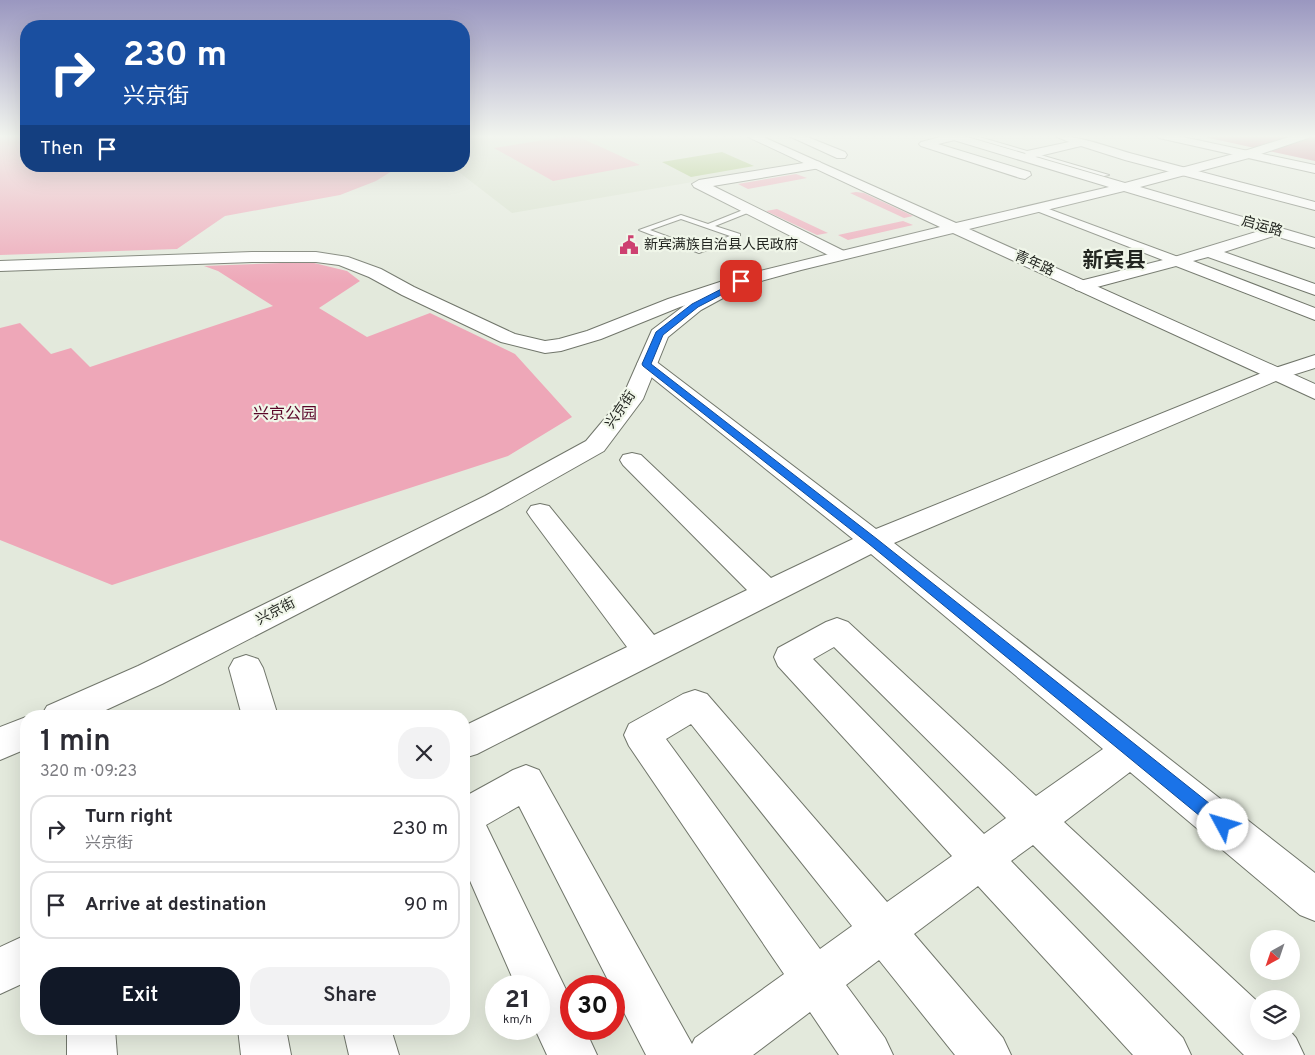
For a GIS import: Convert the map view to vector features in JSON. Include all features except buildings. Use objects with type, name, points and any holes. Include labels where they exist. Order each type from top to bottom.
[{"type":"street","points":[[701,185],[840,255]]},
{"type":"street","name":"青年路","points":[[860,185],[1315,392]]},
{"type":"street","name":"启运路","points":[[1119,185],[1275,231],[1313,240]]},
{"type":"street","name":"兴京街","points":[[72,710],[150,674],[494,502],[595,446],[632,399],[659,334],[695,306],[741,281],[952,227],[1132,185]]},
{"type":"street","points":[[1239,185],[1315,206]]},
{"type":"street","points":[[1286,185],[1315,192]]},
{"type":"street","points":[[1221,193],[1242,186]]},
{"type":"street","points":[[1270,205],[1315,217]]},
{"type":"street","points":[[1038,208],[1315,314]]},
{"type":"street","points":[[1082,286],[1177,261],[1275,231]]},
{"type":"street","points":[[1207,252],[1315,290]]},
{"type":"street","points":[[0,266],[252,257],[316,257],[342,260],[375,273],[408,291],[508,338],[531,345],[545,346],[561,344],[594,335],[674,303],[741,281]]},
{"type":"street","points":[[470,739],[873,541],[1276,374],[1315,361]]},
{"type":"street","points":[[646,364],[873,541],[1315,900]]},
{"type":"street","points":[[632,460],[768,593]]},
{"type":"street","points":[[540,512],[649,652]]},
{"type":"street","points":[[1166,1055],[790,657],[836,630],[1278,1055]]},
{"type":"street","points":[[246,668],[258,710]]},
{"type":"street","points":[[868,1055],[642,735],[694,704],[884,930],[986,1055]]},
{"type":"street","points":[[0,744],[20,735]]},
{"type":"street","points":[[712,1055],[1131,750]]},
{"type":"street","points":[[470,814],[526,782],[672,1055]]},
{"type":"street","points":[[470,836],[572,1055]]},
{"type":"street","points":[[0,971],[20,961]]},
{"type":"street","points":[[91,1035],[92,1055]]},
{"type":"street","points":[[263,1035],[266,1055]]},
{"type":"street","points":[[369,1035],[374,1055]]},
{"type":"lane","points":[[708,226],[737,236],[699,251],[643,230],[681,216],[708,226],[751,210]]},
{"type":"shaded area","points":[[476,185],[674,185],[512,213]]},
{"type":"green space","points":[[0,185],[365,185],[340,195],[225,216],[177,249],[0,255]]},
{"type":"green space","points":[[740,185],[768,185],[748,189]]},
{"type":"green space","points":[[850,193],[864,193],[913,216],[904,218]]},
{"type":"green space","points":[[777,209],[828,233],[817,235],[766,211]]},
{"type":"green space","points":[[903,221],[913,225],[848,240],[838,235]]},
{"type":"green space","name":"兴京公园","points":[[310,262],[347,271],[360,281],[319,308],[367,337],[430,313],[515,354],[572,417],[508,456],[112,585],[0,540],[0,328],[20,323],[51,354],[71,348],[90,367],[273,306],[218,271],[204,266]]},
{"type":"place","name":"新宾满族自治县人民政府","points":[[629,245]]},
{"type":"district","name":"新宾县","points":[[1114,261]]},
{"type":"route","points":[[741,281],[695,306],[659,334],[646,364],[873,541],[1223,825]]}]
